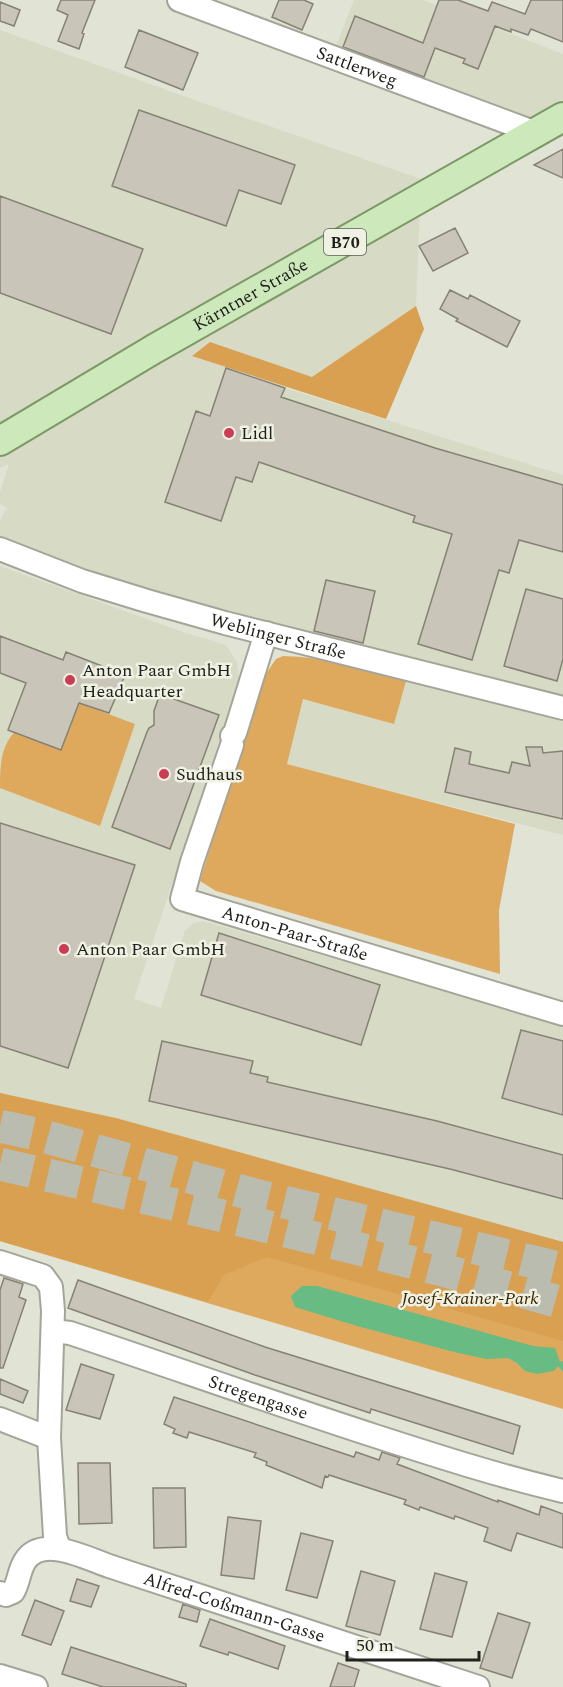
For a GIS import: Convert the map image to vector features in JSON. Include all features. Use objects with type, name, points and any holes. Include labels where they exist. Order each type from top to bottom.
[{"type":"main road","name":"Kärntner Straße","points":[[0,441],[154,349],[563,117]]},
{"type":"street","name":"Sattlerweg","points":[[179,0],[536,133]]},
{"type":"street","name":"Weblinger Straße","points":[[0,549],[82,581],[147,601],[563,708]]},
{"type":"street","name":"Anton-Paar-Straße","points":[[266,633],[236,734],[232,740],[192,862],[182,899],[563,1014]]},
{"type":"street","points":[[0,1262],[43,1276],[48,1282],[53,1301],[49,1438],[55,1536],[59,1548],[37,1552],[25,1560],[13,1592],[0,1593]]},
{"type":"street","name":"Stregengasse","points":[[52,1331],[70,1333],[433,1455],[563,1491]]},
{"type":"street","points":[[0,1419],[49,1438]]},
{"type":"street","name":"Alfred-Coßmann-Gasse","points":[[59,1548],[131,1574],[477,1687]]},
{"type":"street","points":[[0,1676],[36,1687]]},
{"type":"shaded area","points":[[354,0],[423,0],[563,54],[563,117],[536,133],[330,62]]},
{"type":"shaded area","points":[[0,30],[421,179],[416,306],[312,377],[210,342],[193,356],[285,388],[563,475],[563,835],[287,764],[303,699],[394,723],[411,658],[122,585],[0,535],[0,521],[7,508],[0,504],[0,492],[9,464],[0,468]]},
{"type":"shaded area","name":"Anton Paar GmbH","points":[[0,566],[180,631],[226,645],[237,662],[239,676],[228,714],[134,999],[161,1008],[185,930],[194,923],[203,921],[563,1028],[563,1242],[116,1118],[0,1093]]},
{"type":"shaded area","points":[[302,1286],[317,1286],[533,1346],[555,1348],[560,1362],[563,1361],[563,1372],[558,1366],[554,1371],[537,1374],[525,1371],[508,1358],[486,1359],[454,1352],[295,1307],[291,1296]]},
{"type":"green space","points":[[416,306],[424,329],[386,419],[192,356],[210,342],[312,377]]},
{"type":"green space","points":[[283,656],[314,658],[345,664],[405,677],[406,681],[394,724],[303,699],[287,764],[515,824],[499,910],[500,974],[216,891],[200,881],[263,678],[276,659]]},
{"type":"green space","points":[[52,693],[135,724],[100,826],[0,788],[4,751],[15,732],[61,750],[72,723],[46,713]]},
{"type":"green space","name":"Josef-Krainer-Park","points":[[0,1093],[563,1242],[563,1409],[0,1241]]},
{"type":"green space","name":"Josef-Krainer-Park","points":[[0,1093],[116,1118],[563,1242],[563,1341],[267,1257],[224,1275],[208,1302],[0,1241]]},
{"type":"building","points":[[61,0],[95,0],[82,33],[84,34],[79,49],[58,41],[68,15],[57,10]]},
{"type":"building","points":[[279,0],[304,0],[313,4],[302,30],[272,17]]},
{"type":"building","points":[[439,0],[458,0],[488,11],[492,2],[525,14],[531,0],[563,0],[563,42],[531,29],[528,35],[495,26],[478,69],[463,63],[465,59],[435,48],[424,77],[343,47],[355,16],[423,43]]},
{"type":"building","points":[[0,2],[20,10],[14,26],[0,21]]},
{"type":"building","points":[[139,30],[198,53],[183,90],[125,67]]},
{"type":"building","points":[[139,110],[295,165],[281,204],[239,190],[226,226],[112,186]]},
{"type":"building","points":[[563,149],[563,178],[534,165]]},
{"type":"building","points":[[0,196],[143,249],[111,334],[0,293]]},
{"type":"building","points":[[455,228],[468,253],[433,271],[419,246]]},
{"type":"building","points":[[450,290],[468,299],[470,295],[520,321],[507,347],[456,321],[458,319],[440,309]]},
{"type":"building","points":[[226,368],[285,388],[281,397],[435,448],[563,485],[563,552],[519,540],[509,573],[499,570],[472,660],[418,644],[452,534],[413,522],[415,516],[259,462],[252,482],[236,477],[221,521],[165,502],[196,411],[210,416]]},
{"type":"building","points":[[326,580],[375,591],[363,643],[314,631]]},
{"type":"building","points":[[526,589],[563,599],[563,659],[557,681],[504,666]]},
{"type":"building","name":"Anton Paar GmbH Headquarter","points":[[0,636],[63,660],[66,652],[125,675],[109,713],[79,703],[61,750],[8,730],[26,683],[0,673]]},
{"type":"building","name":"Sudhaus","points":[[160,694],[219,715],[170,849],[112,827],[147,732],[154,725],[154,711]]},
{"type":"building","points":[[526,747],[542,747],[543,753],[563,751],[563,819],[445,792],[455,748],[471,752],[469,764],[509,773],[512,762],[530,766]]},
{"type":"building","name":"Anton Paar GmbH","points":[[0,823],[135,865],[68,1068],[0,1046]]},
{"type":"building","points":[[219,933],[380,985],[361,1045],[201,995]]},
{"type":"building","points":[[521,1030],[563,1041],[563,1115],[502,1098]]},
{"type":"building","points":[[162,1041],[253,1061],[250,1073],[268,1077],[267,1082],[437,1121],[563,1155],[563,1199],[450,1169],[149,1101]]},
{"type":"building","points":[[4,1278],[23,1284],[19,1297],[26,1300],[3,1368],[0,1368],[0,1290]]},
{"type":"building","points":[[78,1280],[265,1347],[520,1426],[513,1454],[371,1409],[370,1413],[255,1375],[68,1308]]},
{"type":"building","points":[[81,1364],[114,1375],[100,1419],[66,1410]]},
{"type":"building","points":[[0,1379],[28,1391],[23,1403],[0,1394]]},
{"type":"building","points":[[174,1397],[354,1457],[356,1452],[379,1460],[382,1452],[400,1458],[397,1464],[539,1515],[541,1506],[563,1514],[563,1548],[517,1533],[511,1551],[484,1541],[488,1528],[455,1516],[454,1519],[420,1507],[419,1510],[404,1504],[406,1500],[329,1475],[325,1476],[322,1488],[266,1465],[267,1462],[254,1457],[256,1453],[189,1432],[187,1438],[173,1433],[175,1429],[164,1424]]},
{"type":"building","points":[[78,1463],[110,1463],[112,1523],[79,1524]]},
{"type":"building","points":[[153,1488],[185,1488],[186,1547],[154,1548]]},
{"type":"building","points":[[228,1517],[261,1521],[254,1579],[221,1575]]},
{"type":"building","points":[[301,1533],[333,1541],[317,1598],[286,1590]]},
{"type":"building","points":[[361,1571],[395,1581],[380,1635],[346,1626]]},
{"type":"building","points":[[435,1573],[467,1582],[452,1637],[420,1629]]},
{"type":"building","points":[[77,1579],[99,1586],[91,1607],[70,1601]]},
{"type":"building","points":[[35,1600],[64,1611],[51,1645],[22,1635]]},
{"type":"building","points":[[183,1604],[200,1610],[197,1622],[179,1617]]},
{"type":"building","points":[[498,1613],[530,1623],[512,1678],[480,1668]]},
{"type":"building","points":[[210,1619],[285,1646],[278,1669],[229,1652],[228,1655],[200,1646]]},
{"type":"building","points":[[71,1647],[186,1684],[186,1687],[103,1687],[62,1674]]},
{"type":"building","points":[[338,1663],[359,1670],[354,1687],[330,1687]]},
{"type":"tunnel","points":[[0,1126],[251,1194],[563,1269]]},
{"type":"tunnel","points":[[0,1164],[353,1247],[563,1303]]},
{"type":"place","name":"Lidl","points":[[229,433]]},
{"type":"place","name":"Anton Paar GmbH Headquarter","points":[[70,680]]},
{"type":"place","name":"Sudhaus","points":[[164,774]]},
{"type":"place","name":"Anton Paar GmbH","points":[[64,949]]}]
